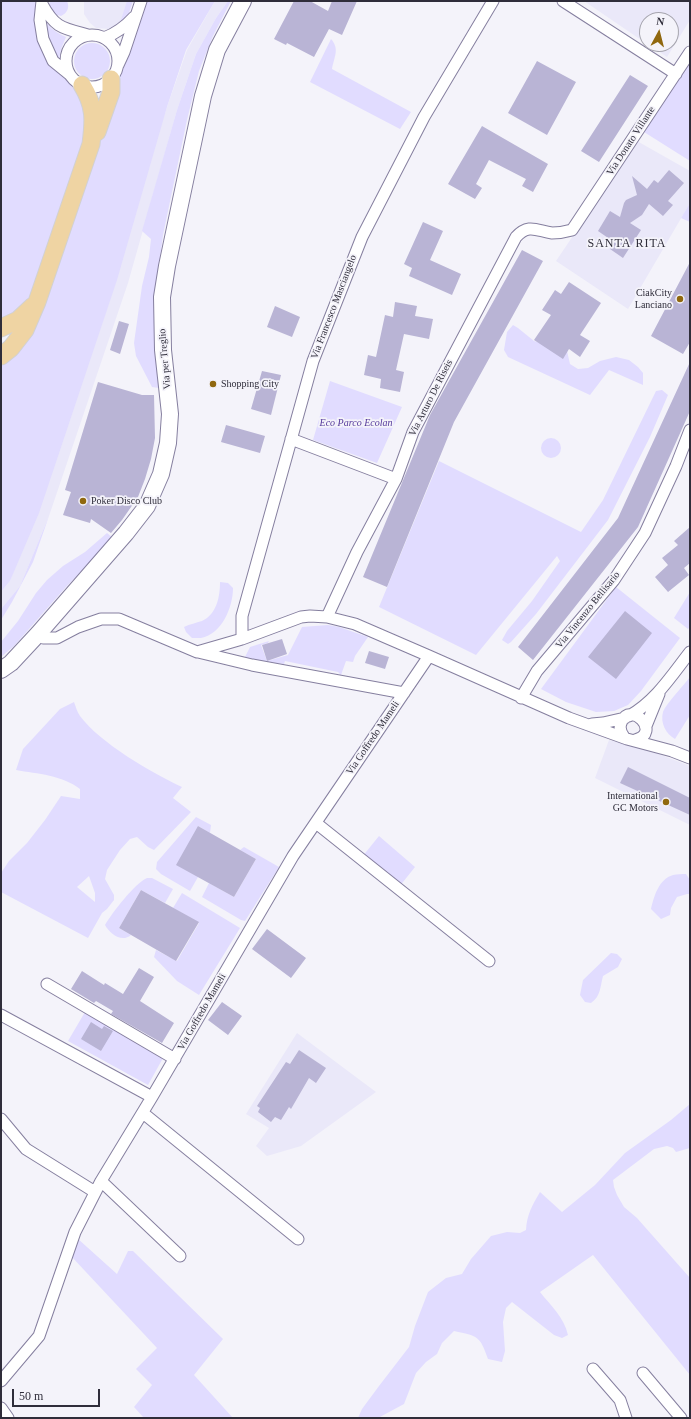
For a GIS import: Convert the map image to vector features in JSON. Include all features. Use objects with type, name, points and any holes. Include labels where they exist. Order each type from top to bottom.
[{"type":"main road","name":"Via per Treglio","points":[[1,670],[11,663],[38,634],[106,557],[147,506],[161,474],[168,443],[170,414],[163,350],[162,310],[162,297],[167,266],[208,75],[217,50],[243,1]]},
{"type":"main road","points":[[91,144],[97,134],[111,92],[114,72]]},
{"type":"main road","points":[[1,356],[11,348],[25,330],[37,302],[91,144],[94,122],[93,109],[89,96],[76,80]]},
{"type":"main road","points":[[1,328],[18,320],[37,302]]},
{"type":"street","points":[[42,3],[40,20],[43,39],[53,61],[76,80],[94,87],[106,83],[114,72],[124,52],[141,1]]},
{"type":"street","name":"Via Francesco Masciangelo","points":[[242,639],[242,616],[313,360],[362,237],[425,115],[492,1]]},
{"type":"street","points":[[563,1],[676,74]]},
{"type":"street","points":[[42,3],[51,20],[59,26],[88,35],[95,35],[104,38],[114,46],[118,59],[114,72]]},
{"type":"street","points":[[104,38],[116,34],[124,28],[137,13]]},
{"type":"street","points":[[76,80],[66,63],[68,50],[76,40],[88,35]]},
{"type":"street","name":"Via Donato Villante","points":[[572,230],[690,52]]},
{"type":"street","name":"Via Arturo De Riseis","points":[[327,617],[357,552],[396,479],[413,432],[516,237],[522,231],[530,228],[557,233],[572,230]]},
{"type":"street","name":"Via Vincenzo Bellisario","points":[[521,698],[537,671],[614,580],[645,533],[676,466],[690,430]]},
{"type":"street","points":[[291,439],[396,479]]},
{"type":"street","points":[[197,652],[242,639],[301,618],[310,616],[327,617],[355,624],[521,698],[586,724],[690,758]]},
{"type":"street","points":[[38,634],[43,638],[57,638],[78,627],[101,619],[119,619],[197,652],[252,665],[404,693]]},
{"type":"street","points":[[663,687],[650,713],[644,735],[641,738],[629,739],[622,734],[620,727],[622,720],[640,709],[663,687],[690,652]]},
{"type":"street","name":"Via Goffredo Mameli","points":[[1,1381],[39,1336],[75,1232],[100,1181],[143,1113],[293,856],[429,656]]},
{"type":"street","points":[[586,724],[602,724],[632,715],[639,717],[658,740],[672,751]]},
{"type":"street","points":[[316,822],[489,961]]},
{"type":"street","points":[[47,984],[174,1059]]},
{"type":"street","points":[[1,1015],[152,1097]]},
{"type":"street","points":[[143,1113],[298,1239]]},
{"type":"street","points":[[1,1119],[26,1149],[95,1192]]},
{"type":"street","points":[[100,1181],[180,1256]]},
{"type":"street","points":[[593,1370],[620,1400],[626,1418]]},
{"type":"street","points":[[643,1373],[681,1418]]},
{"type":"street","points":[[1,1408],[8,1418]]},
{"type":"shaded area","points":[[84,1],[133,1],[122,25],[109,29],[96,28],[90,23],[84,14]]},
{"type":"shaded area","points":[[215,1],[228,1],[216,18],[196,54],[177,110],[128,283],[49,516],[20,586],[1,609],[1,592],[10,581],[187,50]]},
{"type":"shaded area","points":[[584,1],[690,1],[690,20],[679,38],[679,12],[639,12],[639,39]]},
{"type":"shaded area","points":[[660,52],[670,52],[667,57]]},
{"type":"shaded area","points":[[637,141],[690,171],[690,203],[628,309],[556,261]]},
{"type":"shaded area","name":"International GC Motors","points":[[609,740],[648,750],[690,766],[690,825],[595,778]]},
{"type":"shaded area","points":[[297,1033],[376,1092],[301,1146],[267,1156],[256,1146],[269,1128],[246,1114]]},
{"type":"green space","points":[[1,1],[35,1],[35,28],[38,40],[57,69],[76,85],[87,100],[85,138],[36,283],[26,304],[19,313],[1,320]]},
{"type":"green space","points":[[50,1],[67,1],[67,10],[61,16],[54,14],[49,7]]},
{"type":"green space","points":[[127,1],[133,1],[128,16],[120,23]]},
{"type":"green space","points":[[145,1],[215,1],[186,50],[167,107],[117,280],[39,513],[10,581],[1,592],[1,359],[22,338],[116,80],[127,55]]},
{"type":"green space","points":[[228,1],[231,1],[213,36],[199,71],[187,120],[163,235],[155,298],[160,383],[159,388],[152,387],[136,356],[134,343],[142,286],[149,257],[151,239],[142,231],[177,110],[196,54],[216,18]]},
{"type":"green space","points":[[45,21],[54,30],[66,37],[61,49],[59,60],[47,37]]},
{"type":"green space","points":[[331,39],[336,50],[332,69],[411,112],[400,129],[310,82]]},
{"type":"green space","points":[[89,43],[95,43],[105,48],[110,61],[105,74],[95,79],[89,79],[79,74],[74,64],[74,58],[79,48]]},
{"type":"green space","points":[[690,59],[690,161],[644,132]]},
{"type":"green space","points":[[690,203],[690,222],[681,218]]},
{"type":"green space","points":[[513,325],[534,341],[567,351],[570,364],[578,369],[588,368],[600,361],[616,357],[629,360],[643,373],[643,385],[609,370],[590,395],[508,357],[504,350],[507,332]]},
{"type":"green space","name":"Eco Parco Ecolan","points":[[330,381],[402,407],[377,463],[313,440]]},
{"type":"green space","points":[[662,390],[668,395],[650,437],[608,520],[536,614],[511,642],[508,644],[502,640],[507,631],[532,601],[560,561],[557,556],[476,655],[379,607],[439,461],[581,532],[603,500],[656,391]]},
{"type":"green space","points":[[551,438],[558,441],[561,448],[558,455],[551,458],[544,455],[541,448],[544,441]]},
{"type":"green space","points":[[49,516],[33,562],[12,602],[1,620],[1,609],[20,586]]},
{"type":"green space","points":[[107,533],[113,538],[66,587],[14,646],[1,657],[1,642],[47,580],[63,566],[85,552]]},
{"type":"green space","points":[[220,582],[228,583],[233,588],[231,603],[225,619],[215,631],[201,638],[192,638],[186,632],[184,627],[202,621],[211,614],[217,604]]},
{"type":"green space","points":[[616,587],[680,638],[641,691],[628,705],[614,711],[596,712],[566,702],[541,689]]},
{"type":"green space","points":[[690,592],[690,627],[688,629],[674,618]]},
{"type":"green space","points":[[328,625],[339,627],[368,637],[355,656],[353,662],[346,661],[341,675],[338,672],[285,661],[284,664],[244,659],[250,647],[269,641],[268,643],[261,645],[267,661],[288,655],[302,627]]},
{"type":"green space","points":[[690,677],[690,715],[675,739],[664,728],[662,716],[671,700]]},
{"type":"green space","points":[[74,702],[80,716],[100,737],[142,766],[182,787],[173,798],[191,812],[154,850],[148,847],[137,837],[130,839],[120,850],[107,870],[105,879],[114,895],[114,900],[102,913],[88,938],[1,892],[1,873],[9,861],[27,843],[45,820],[61,796],[80,799],[80,789],[73,784],[50,776],[16,770],[23,749],[60,709]],"holes":[[[89,876],[95,893],[95,902],[77,887]]]},
{"type":"green space","points":[[196,817],[211,825],[210,833],[198,826],[198,877],[190,891],[161,874],[156,869],[157,862]]},
{"type":"green space","points":[[379,836],[415,867],[399,887],[362,857]]},
{"type":"green space","points":[[244,847],[279,867],[245,921],[202,897],[209,883],[234,897],[256,859],[240,850]]},
{"type":"green space","points":[[686,874],[690,880],[690,894],[677,897],[671,908],[670,915],[661,919],[651,909],[658,889],[668,877]]},
{"type":"green space","points":[[147,878],[152,878],[173,889],[165,903],[141,890],[119,928],[131,935],[120,938],[113,934],[105,925],[130,892]]},
{"type":"green space","points":[[182,893],[240,928],[199,995],[177,981],[154,957],[156,950],[177,961],[199,923],[173,908]]},
{"type":"green space","points":[[611,953],[617,954],[622,959],[618,967],[603,976],[600,991],[597,997],[591,1003],[585,1002],[580,995],[583,980]]},
{"type":"green space","points":[[85,1012],[163,1058],[148,1085],[68,1041]]},
{"type":"green space","points":[[690,1104],[690,1148],[676,1152],[673,1148],[667,1146],[654,1149],[613,1180],[617,1195],[624,1207],[637,1218],[690,1278],[690,1375],[593,1255],[540,1292],[560,1317],[568,1335],[562,1338],[554,1335],[512,1302],[506,1308],[503,1322],[505,1351],[502,1362],[488,1359],[483,1346],[477,1338],[468,1334],[454,1331],[442,1343],[437,1354],[426,1362],[416,1373],[404,1404],[378,1418],[358,1418],[362,1409],[409,1347],[428,1292],[446,1278],[462,1274],[471,1259],[491,1236],[507,1232],[520,1233],[526,1230],[530,1210],[540,1192],[562,1212],[595,1185],[625,1153],[671,1120]]},
{"type":"green space","points":[[77,1238],[117,1274],[128,1251],[133,1251],[223,1339],[194,1375],[233,1418],[144,1418],[134,1407],[152,1385],[136,1369],[157,1348],[71,1256]]},
{"type":"building","points":[[294,1],[310,1],[328,11],[332,1],[357,1],[342,35],[329,29],[314,57],[287,43],[286,45],[274,39]]},
{"type":"building","points":[[537,61],[576,82],[547,135],[508,113]]},
{"type":"building","points":[[630,75],[648,86],[599,162],[581,151]]},
{"type":"building","points":[[482,126],[548,164],[533,192],[522,186],[526,179],[489,160],[476,184],[482,188],[475,199],[448,184]]},
{"type":"building","points":[[669,170],[684,183],[668,201],[673,205],[663,216],[649,204],[642,215],[630,223],[641,230],[623,258],[610,249],[614,242],[598,231],[610,211],[620,217],[626,200],[637,195],[632,176],[647,189],[654,180],[658,183]]},
{"type":"building","points":[[423,222],[443,231],[430,260],[461,274],[452,295],[409,276],[412,268],[404,264]]},
{"type":"building","points":[[522,250],[543,261],[454,422],[387,587],[363,577],[430,415]]},
{"type":"building","name":"CiakCity Lanciano","points":[[690,262],[690,342],[683,354],[651,336]]},
{"type":"building","points":[[569,282],[601,303],[580,335],[590,341],[580,357],[569,349],[563,359],[534,340],[551,315],[542,310],[555,290],[561,294]]},
{"type":"building","points":[[395,302],[417,306],[415,316],[433,319],[429,339],[404,334],[396,370],[404,372],[400,392],[380,388],[381,379],[364,375],[368,355],[376,357],[385,315],[393,317]]},
{"type":"building","points":[[275,306],[300,317],[292,337],[267,327]]},
{"type":"building","points":[[119,321],[129,324],[120,354],[110,350]]},
{"type":"building","points":[[690,362],[690,411],[638,527],[533,660],[518,647],[618,518]]},
{"type":"building","points":[[262,371],[281,375],[271,415],[251,409]]},
{"type":"building","points":[[98,382],[142,395],[154,395],[155,438],[145,479],[138,497],[111,533],[91,519],[90,523],[63,515],[71,492],[65,490]]},
{"type":"building","points":[[226,425],[265,436],[260,453],[221,442]]},
{"type":"building","points":[[690,527],[690,563],[684,568],[689,575],[668,592],[655,577],[668,565],[662,558],[678,545],[674,541]]},
{"type":"building","points":[[625,611],[652,633],[616,679],[588,657]]},
{"type":"building","points":[[282,639],[287,654],[267,661],[262,645]]},
{"type":"building","points":[[369,651],[389,657],[385,669],[365,663]]},
{"type":"building","points":[[628,767],[690,798],[690,815],[620,783]]},
{"type":"building","points":[[198,826],[256,859],[234,897],[176,865]]},
{"type":"building","points":[[141,890],[199,922],[176,961],[119,928]]},
{"type":"building","points":[[267,929],[306,958],[291,978],[252,949]]},
{"type":"building","points":[[139,968],[154,977],[140,1001],[174,1023],[162,1043],[111,1014],[113,1011],[96,1001],[94,1003],[71,989],[82,971],[104,985],[105,983],[123,994]]},
{"type":"building","points":[[222,1002],[242,1016],[228,1035],[208,1020]]},
{"type":"building","points":[[91,1022],[102,1029],[104,1026],[113,1031],[101,1051],[81,1039]]},
{"type":"building","points":[[299,1050],[326,1068],[316,1083],[309,1078],[291,1109],[289,1107],[281,1120],[275,1117],[271,1122],[258,1112],[260,1108],[257,1106],[286,1062],[290,1064]]},
{"type":"place","name":"CiakCity Lanciano","points":[[680,299]]},
{"type":"place","name":"Shopping City","points":[[213,384]]},
{"type":"place","name":"Poker Disco Club","points":[[83,501]]},
{"type":"place","name":"International GC Motors","points":[[666,802]]},
{"type":"district","name":"SANTA RITA","points":[[627,244]]}]
